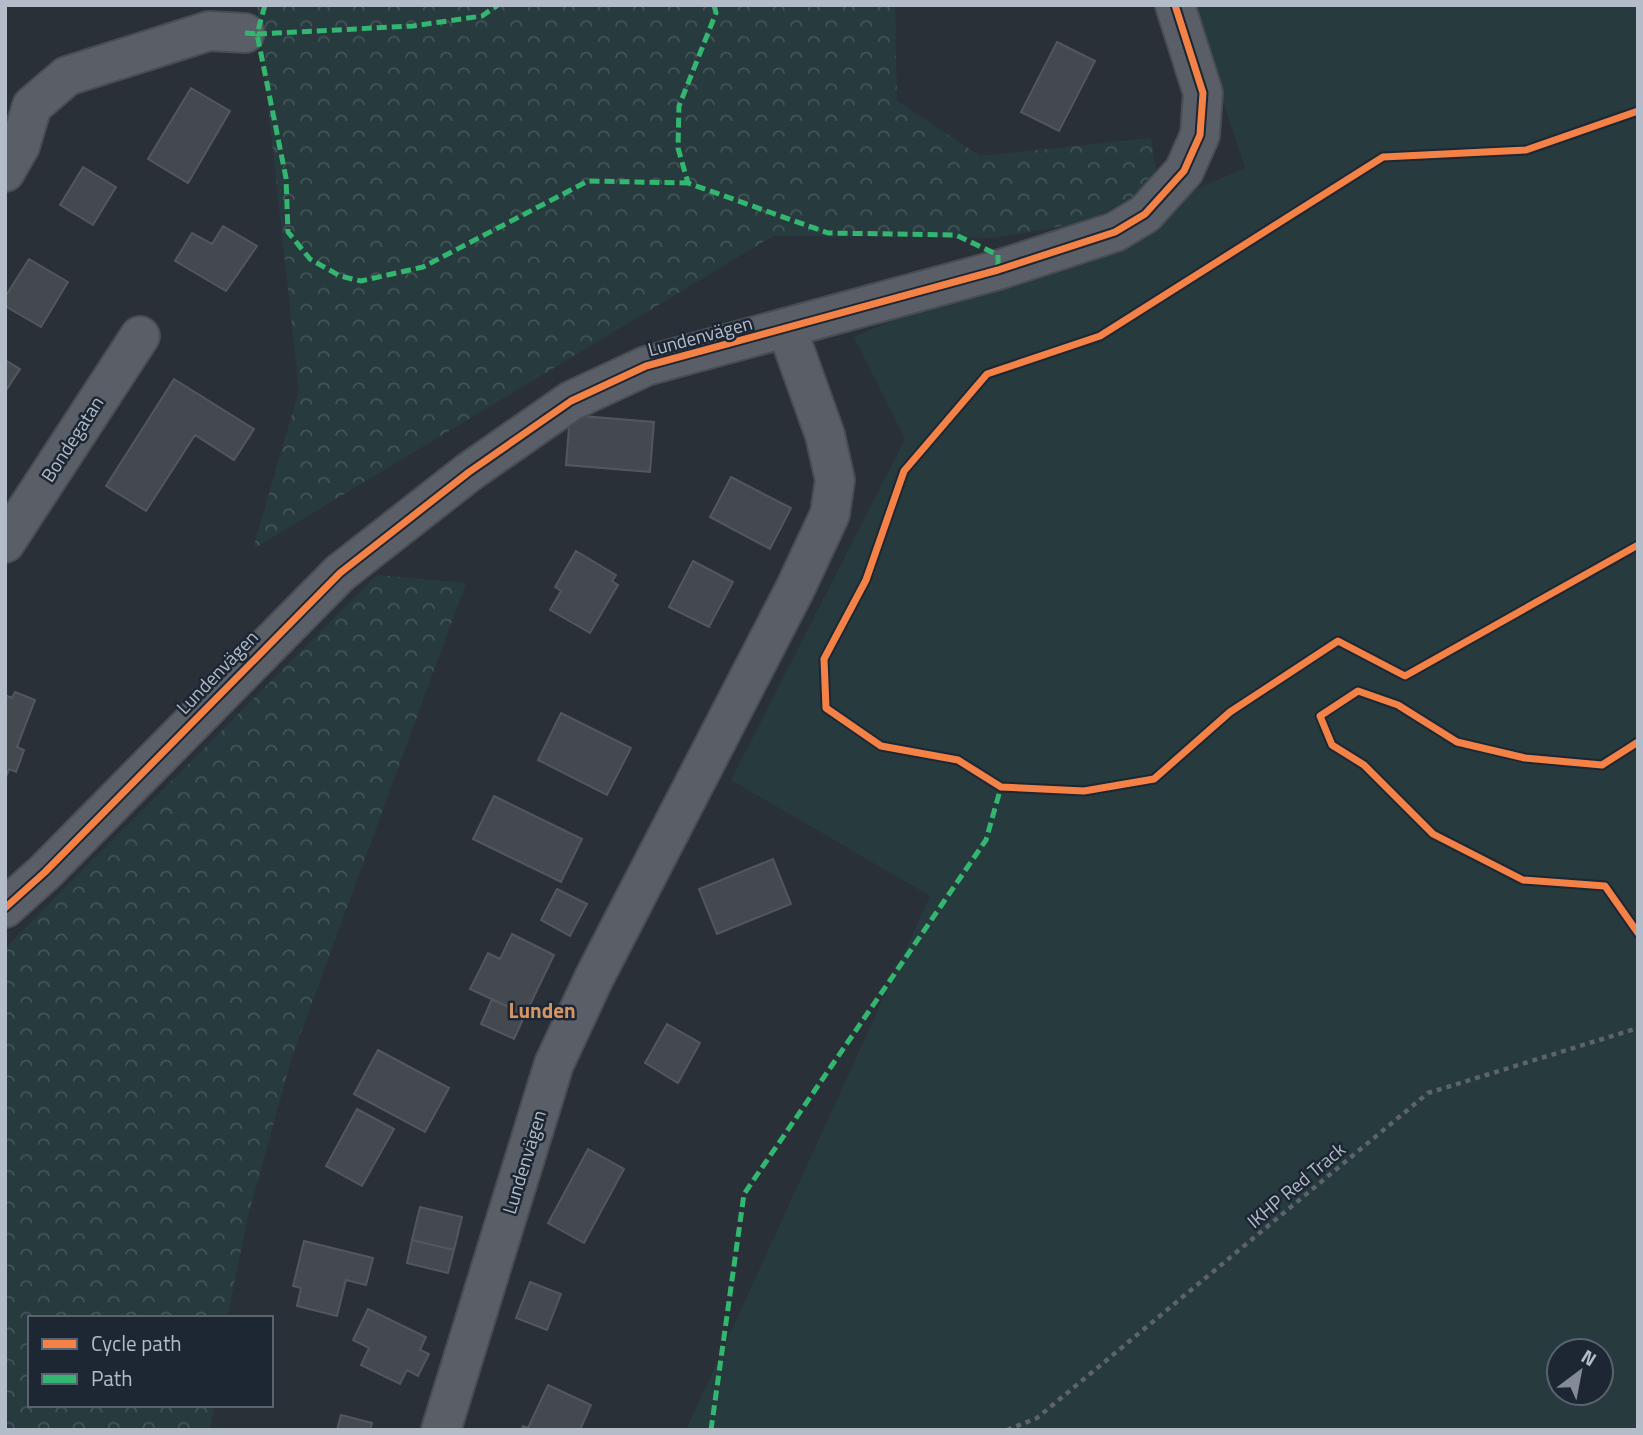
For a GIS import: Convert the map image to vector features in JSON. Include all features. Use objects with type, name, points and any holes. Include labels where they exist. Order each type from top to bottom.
[{"type":"street","name":"Lundenvägen","points":[[5,908],[45,873],[340,573],[469,472],[571,401],[646,366],[998,270],[1115,232],[1144,214],[1184,171],[1200,135],[1203,93],[1175,5]]},
{"type":"street","points":[[5,172],[20,146],[19,104],[67,76],[209,31],[245,33]]},
{"type":"street","name":"Lundenvägen","points":[[441,1430],[554,1063],[594,978],[795,589],[830,514],[835,480],[825,435],[787,329]]},
{"type":"street","name":"Bondegatan","points":[[5,543],[140,337]]},
{"type":"green space","points":[[257,5],[895,5],[897,101],[980,156],[1151,138],[1156,170],[1134,196],[1085,222],[995,238],[773,236],[253,549],[299,390]]},
{"type":"green space","points":[[1195,5],[1638,5],[1638,1430],[686,1430],[930,896],[731,780],[905,439],[854,337],[1245,168],[1195,16]]},
{"type":"green space","points":[[377,575],[466,583],[292,1057],[248,1216],[227,1316],[28,1316],[28,1407],[214,1407],[210,1430],[5,1430],[5,948]]},
{"type":"building","points":[[1057,42],[1095,61],[1059,131],[1021,112]]},
{"type":"building","points":[[191,88],[230,111],[188,183],[148,159]]},
{"type":"building","points":[[83,167],[116,187],[93,225],[60,205]]},
{"type":"building","points":[[223,226],[257,246],[226,291],[175,261],[192,233],[212,244]]},
{"type":"building","points":[[29,259],[68,282],[41,327],[5,306],[5,297]]},
{"type":"building","points":[[5,360],[20,369],[5,392]]},
{"type":"building","points":[[174,379],[254,429],[234,460],[195,435],[146,511],[106,486]]},
{"type":"building","points":[[570,415],[654,422],[650,472],[566,465]]},
{"type":"building","points":[[731,477],[791,508],[770,549],[710,517]]},
{"type":"building","points":[[576,551],[616,575],[612,581],[618,585],[590,633],[550,610],[561,591],[555,587]]},
{"type":"building","points":[[693,561],[733,582],[709,627],[669,607]]},
{"type":"building","points":[[15,692],[35,700],[17,747],[24,750],[16,772],[9,769],[5,780],[5,695],[12,698]]},
{"type":"building","points":[[561,713],[631,748],[607,795],[538,760]]},
{"type":"building","points":[[494,796],[582,839],[561,882],[473,839]]},
{"type":"building","points":[[773,859],[791,904],[717,934],[699,889]]},
{"type":"building","points":[[557,889],[587,904],[570,936],[541,920]]},
{"type":"building","points":[[512,934],[554,955],[525,1015],[470,989],[488,953],[500,959]]},
{"type":"building","points":[[492,999],[525,1015],[514,1039],[481,1024]]},
{"type":"building","points":[[667,1024],[700,1043],[678,1083],[645,1063]]},
{"type":"building","points":[[378,1050],[449,1088],[425,1132],[354,1094]]},
{"type":"building","points":[[357,1109],[394,1129],[362,1186],[326,1166]]},
{"type":"building","points":[[588,1149],[624,1169],[584,1243],[548,1223]]},
{"type":"building","points":[[420,1207],[462,1217],[454,1250],[412,1240]]},
{"type":"building","points":[[412,1240],[454,1250],[448,1273],[407,1263]]},
{"type":"building","points":[[304,1241],[373,1258],[366,1285],[346,1280],[337,1316],[297,1306],[301,1288],[293,1286]]},
{"type":"building","points":[[530,1282],[561,1294],[547,1330],[516,1318]]},
{"type":"building","points":[[368,1309],[426,1337],[420,1350],[429,1354],[418,1376],[407,1370],[400,1384],[361,1365],[369,1348],[353,1340]]},
{"type":"building","points":[[548,1385],[591,1405],[580,1430],[521,1430],[523,1426],[528,1428]]},
{"type":"building","points":[[341,1415],[372,1423],[370,1430],[337,1430]]},
{"type":"marked path","points":[[265,5],[257,34],[413,26],[482,16],[498,5]]},
{"type":"marked path","points":[[714,5],[716,13],[679,106],[678,148],[688,183],[828,233],[956,235],[998,255],[998,270]]},
{"type":"marked path","points":[[245,33],[257,34],[286,178],[288,232],[310,259],[340,276],[361,281],[423,267],[588,181],[688,183]]},
{"type":"marked path","points":[[711,1430],[744,1194],[986,840],[1001,787]]},
{"type":"cycle path","points":[[5,908],[45,872],[340,573],[469,472],[571,401],[646,366],[998,270],[1115,232],[1145,214],[1184,171],[1200,135],[1203,93],[1175,5]]},
{"type":"cycle path","points":[[1638,111],[1526,150],[1383,157],[1100,336],[987,374],[904,471],[866,580],[824,659],[826,708],[881,746],[958,760],[1001,787],[1084,791],[1154,779],[1230,712],[1338,641],[1405,676],[1638,545]]},
{"type":"cycle path","points":[[1638,742],[1602,765],[1525,758],[1457,742],[1398,705],[1358,691],[1320,716],[1332,745],[1364,765],[1433,834],[1523,880],[1605,886],[1638,933]]},
{"type":"district","name":"Lunden","points":[[542,1011]]}]
